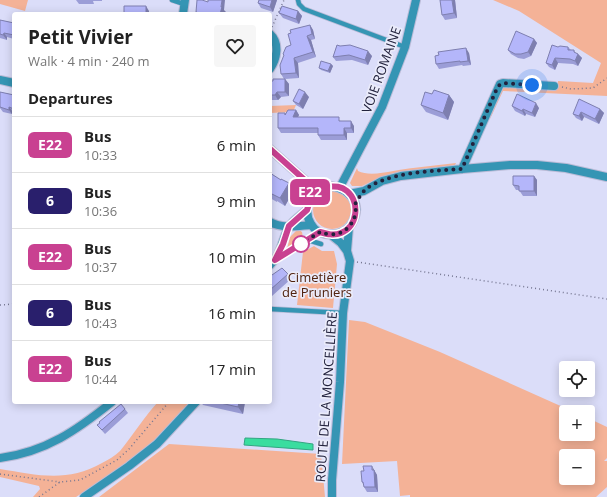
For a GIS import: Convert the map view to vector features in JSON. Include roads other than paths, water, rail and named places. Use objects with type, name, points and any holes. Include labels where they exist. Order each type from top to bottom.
[{"type":"street","name":"VOIE ROMAINE","points":[[340,187],[382,108],[405,47],[416,0]]},
{"type":"street","points":[[272,37],[275,42],[276,50],[272,65]]},
{"type":"street","points":[[0,80],[12,83]]},
{"type":"street","points":[[462,169],[500,84],[554,86]]},
{"type":"street","points":[[272,151],[307,182],[322,188]]},
{"type":"street","points":[[349,194],[364,191],[382,181],[401,176],[510,165],[537,165],[566,168],[607,177]]},
{"type":"street","points":[[307,182],[311,198]]},
{"type":"street","points":[[273,263],[283,244],[289,226],[307,210],[311,198],[322,188],[331,186],[340,187],[353,198],[356,208],[355,218],[349,227],[342,232],[331,235],[320,232],[311,225],[307,210]]},
{"type":"street","points":[[355,204],[364,191]]},
{"type":"street","points":[[272,223],[284,227],[311,225]]},
{"type":"street","name":"ROUTE DE LA MONCELLIÈRE","points":[[347,251],[349,227]]},
{"type":"street","name":"ROUTE DE LA MONCELLIÈRE","points":[[331,235],[341,243],[347,251],[350,261],[343,313],[332,497]]},
{"type":"street","points":[[0,458],[35,451],[59,440],[86,423],[110,404]]},
{"type":"street","points":[[84,497],[130,466],[156,444],[194,404]]},
{"type":"lane","points":[[172,0],[184,2]]},
{"type":"lane","points":[[298,0],[299,4],[304,9],[405,47]]},
{"type":"lane","points":[[273,263],[320,232]]},
{"type":"lane","points":[[308,240],[321,244]]},
{"type":"lane","points":[[272,309],[343,313]]},
{"type":"park label","name":"Cimetière de Pruniers","points":[[317,284]]}]
